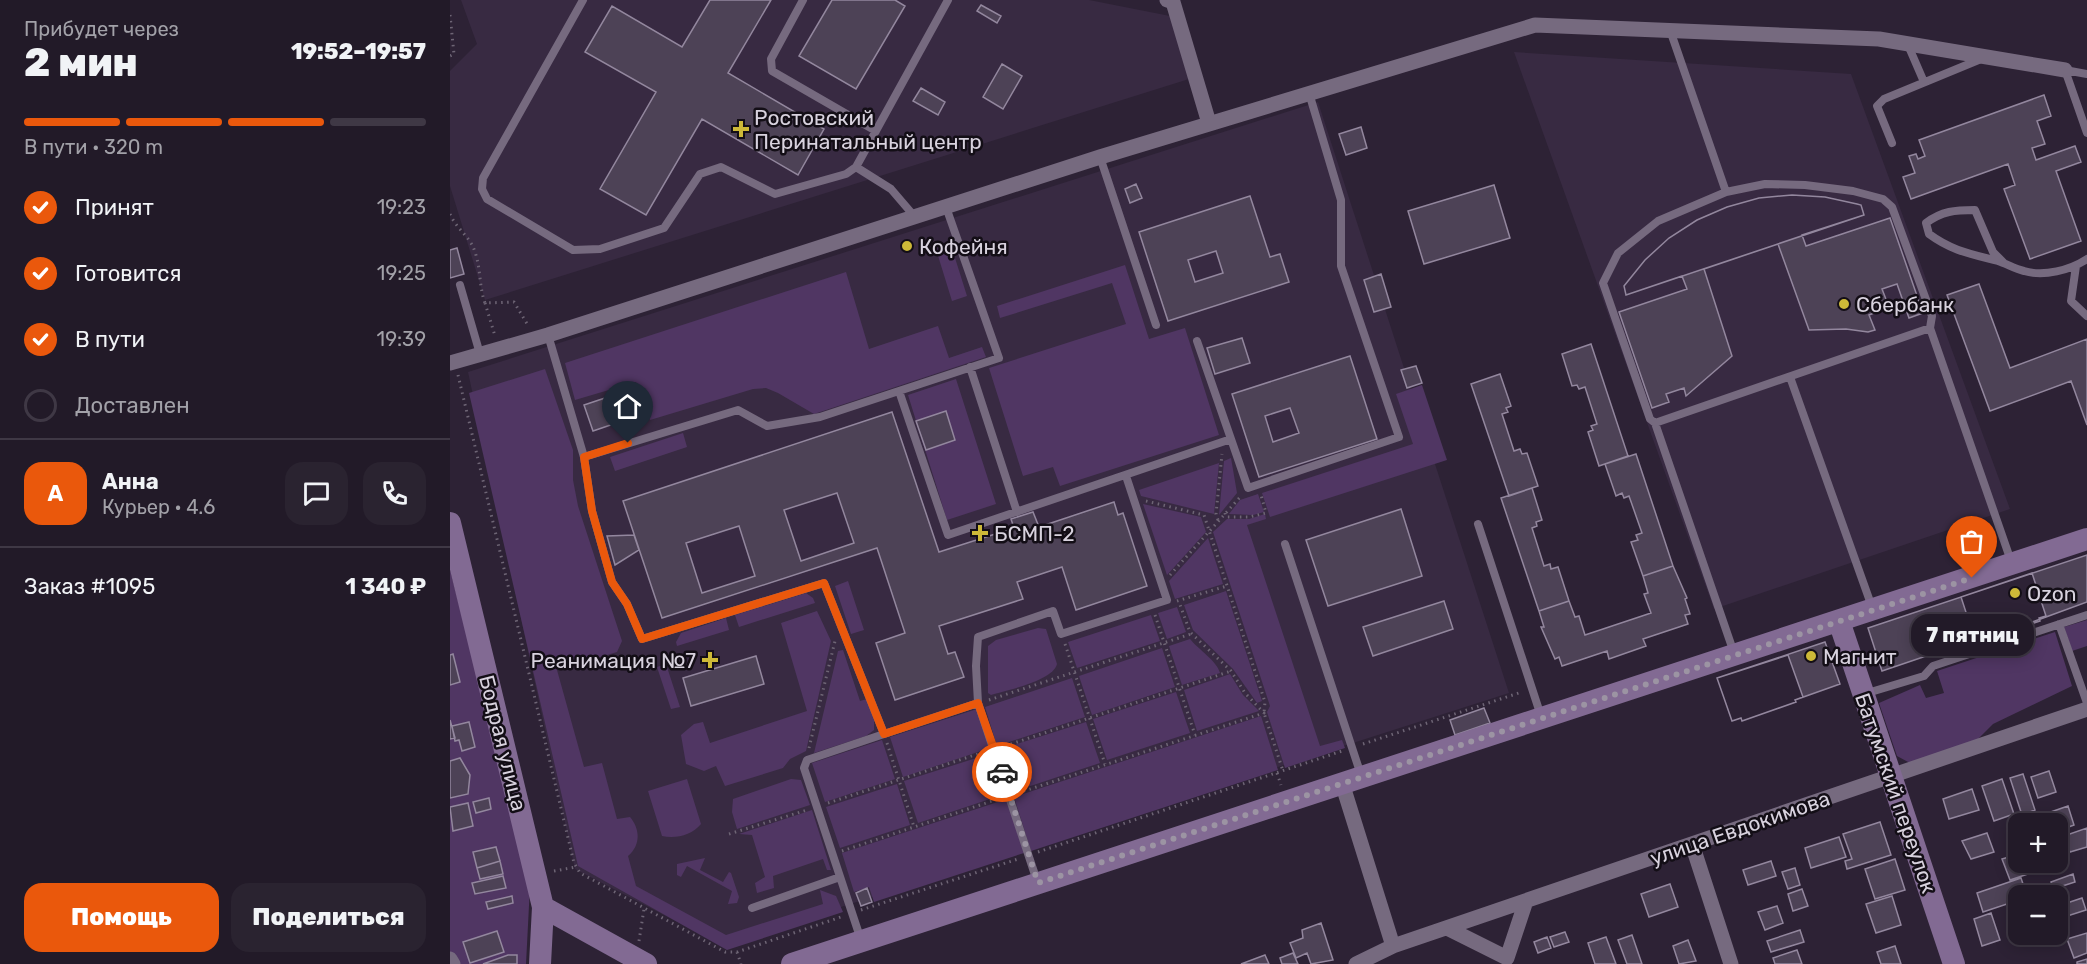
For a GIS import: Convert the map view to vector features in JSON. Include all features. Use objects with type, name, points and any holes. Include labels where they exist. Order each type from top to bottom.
[{"type":"main road","name":"Бодрая улица","points":[[450,523],[543,907],[540,964]]},
{"type":"main road","points":[[792,964],[2087,539]]},
{"type":"main road","name":"Батумский переулок","points":[[1839,621],[1954,964]]},
{"type":"main road","points":[[543,907],[640,961]]},
{"type":"street","points":[[1167,0],[1173,2],[1209,123]]},
{"type":"street","points":[[452,362],[542,336],[1209,123],[1535,25],[1879,39],[2065,70]]},
{"type":"street","name":"улица Евдокимова","points":[[1356,964],[1393,946],[2086,712]]},
{"type":"street","points":[[1352,780],[1393,946]]},
{"type":"street","points":[[1692,844],[1731,964]]},
{"type":"street","points":[[1447,928],[1508,961],[1526,901]]},
{"type":"street","points":[[450,959],[453,964]]},
{"type":"lane","points":[[584,0],[483,178],[482,189],[487,199],[573,250],[600,249],[664,228],[700,174],[713,168],[721,167],[775,194],[846,174],[856,167],[948,0]]},
{"type":"lane","points":[[803,0],[771,59],[772,71],[876,131]]},
{"type":"lane","points":[[1671,30],[1726,192]]},
{"type":"lane","points":[[1908,44],[1924,82]]},
{"type":"lane","points":[[1892,142],[1877,106],[1884,99],[1988,56]]},
{"type":"lane","points":[[2087,74],[2065,70],[2087,133]]},
{"type":"lane","points":[[1197,341],[1227,441],[1248,488],[1399,437],[1341,266],[1341,200],[1309,93]]},
{"type":"lane","points":[[1100,157],[1156,325]]},
{"type":"lane","points":[[856,167],[891,189],[915,217]]},
{"type":"lane","points":[[1734,654],[1655,423],[1650,419],[1603,283],[1618,253],[1658,221],[1726,192],[1765,184],[1795,185],[1853,191],[1883,199],[1892,207],[1932,316],[1930,328],[2012,565]]},
{"type":"lane","points":[[584,457],[738,410],[767,426],[820,417],[999,358],[946,207]]},
{"type":"lane","points":[[2004,263],[1993,252],[1975,210],[1956,210],[1938,214],[1926,223],[1929,234],[1950,249],[2004,263],[2026,272],[2053,272],[2076,266],[2087,259]]},
{"type":"lane","points":[[2076,266],[2071,301],[2087,316]]},
{"type":"lane","points":[[460,285],[480,354]]},
{"type":"lane","points":[[1655,423],[1930,328]]},
{"type":"lane","points":[[542,336],[584,457],[592,511],[612,582],[627,604],[642,639],[824,583],[884,734]]},
{"type":"lane","points":[[970,367],[1017,512]]},
{"type":"lane","points":[[1790,377],[1873,610]]},
{"type":"lane","points":[[898,391],[948,535],[1227,441]]},
{"type":"lane","points":[[1038,883],[978,703],[976,666],[978,637],[1053,611],[1061,634],[1167,600],[1125,476]]},
{"type":"lane","points":[[1478,524],[1542,717]]},
{"type":"lane","points":[[1285,544],[1352,748],[1352,780]]},
{"type":"lane","points":[[1863,694],[1924,676],[1933,666],[2087,615]]},
{"type":"lane","points":[[2059,624],[2086,712]]},
{"type":"lane","points":[[861,940],[804,768],[807,760],[978,703]]},
{"type":"lane","points":[[752,908],[840,877]]},
{"type":"path","points":[[450,15],[454,54],[450,56]]},
{"type":"path","points":[[450,214],[457,229],[468,236],[476,253],[485,303],[498,349]]},
{"type":"path","points":[[485,303],[514,302],[542,336]]},
{"type":"path","points":[[452,362],[574,863],[580,873],[725,952],[737,952],[1532,689]]},
{"type":"path","points":[[1218,520],[1216,514],[1227,441]]},
{"type":"path","points":[[1225,513],[1226,517],[1249,517],[1266,513],[1258,485]]},
{"type":"path","points":[[1161,580],[1168,578],[1248,488]]},
{"type":"path","points":[[1135,502],[1142,500],[1204,515],[1265,702],[1264,713],[1283,771]]},
{"type":"path","points":[[1167,600],[1178,601],[1227,586]]},
{"type":"path","points":[[1178,601],[1191,633],[1231,671],[1245,693],[1264,713]]},
{"type":"path","points":[[1152,605],[1195,735]]},
{"type":"path","points":[[810,759],[808,752],[840,621]]},
{"type":"path","points":[[978,703],[1191,633]]},
{"type":"path","points":[[1061,634],[1105,764]]},
{"type":"path","points":[[729,834],[1231,671]]},
{"type":"path","points":[[833,854],[1264,713]]},
{"type":"path","points":[[884,734],[914,827]]},
{"type":"path","points":[[640,961],[644,909]]},
{"type":"path","points":[[737,952],[741,964]]},
{"type":"shaded area","name":"Ростовский Перинатальный центр","points":[[461,0],[1089,0],[1170,16],[1189,79],[485,300],[450,186],[450,71],[477,44]]},
{"type":"shaded area","points":[[1514,52],[1851,74],[2010,509],[1714,609]]},
{"type":"shaded area","name":"БСМП-2","points":[[1318,102],[1509,693],[722,945],[575,869],[468,372]]},
{"type":"shaded area","points":[[950,242],[967,296],[952,301],[935,246]]},
{"type":"shaded area","points":[[1125,265],[1149,339],[1185,328],[1219,435],[1060,486],[1053,467],[1023,476],[989,368],[1126,324],[1112,283],[1000,318],[997,306]]},
{"type":"shaded area","points":[[846,272],[869,349],[938,326],[949,358],[982,347],[986,357],[814,414],[766,388],[753,389],[650,420],[636,382],[575,400],[565,363]]},
{"type":"shaded area","points":[[545,369],[573,450],[573,480],[578,506],[622,641],[617,652],[557,670],[584,767],[602,763],[617,819],[630,817],[636,827],[637,843],[628,856],[636,886],[726,935],[823,904],[820,890],[836,896],[843,912],[727,950],[578,866],[469,393]]},
{"type":"shaded area","points":[[956,379],[996,504],[947,520],[908,395]]},
{"type":"shaded area","points":[[1422,385],[1447,460],[1270,517],[1262,493],[1413,444],[1396,394]]},
{"type":"shaded area","points":[[683,433],[687,447],[615,471],[610,457]]},
{"type":"shaded area","points":[[1231,458],[1237,493],[1219,515],[1224,461]]},
{"type":"shaded area","points":[[1219,463],[1214,514],[1141,496],[1139,490]]},
{"type":"shaded area","points":[[1258,494],[1264,512],[1253,515],[1229,514],[1240,500]]},
{"type":"shaded area","points":[[1143,504],[1201,517],[1206,532],[1167,575]]},
{"type":"shaded area","points":[[1265,514],[1266,519],[1247,525],[1320,746],[1342,740],[1345,748],[1285,768],[1267,712],[1270,706],[1213,532],[1227,519],[1249,519]]},
{"type":"shaded area","points":[[1208,538],[1223,584],[1175,599],[1169,581]]},
{"type":"shaded area","points":[[450,569],[530,886],[526,964],[450,964]]},
{"type":"shaded area","points":[[848,581],[864,630],[851,634],[835,586]]},
{"type":"shaded area","points":[[1226,591],[1262,701],[1257,703],[1233,669],[1193,630],[1184,605]]},
{"type":"shaded area","points":[[806,593],[813,598],[815,603],[739,627],[735,615]]},
{"type":"shaded area","points":[[1177,607],[1186,632],[1167,639],[1158,613]]},
{"type":"shaded area","points":[[817,611],[831,641],[806,751],[790,759],[783,768],[725,786],[716,766],[704,771],[686,764],[681,735],[694,724],[703,722],[710,743],[807,711],[781,623]]},
{"type":"shaded area","points":[[1151,615],[1160,641],[1077,668],[1068,642]]},
{"type":"shaded area","points":[[726,618],[729,630],[677,646],[676,642],[681,633]]},
{"type":"shaded area","points":[[2087,620],[2087,646],[2072,651],[2064,627]]},
{"type":"shaded area","points":[[1038,628],[1046,629],[1057,664],[1054,670],[1028,684],[991,695],[988,693],[988,646],[996,640]]},
{"type":"shaded area","points":[[2055,632],[2072,686],[1993,724],[1976,741],[1910,763],[1897,756],[1879,703],[1920,685],[1926,698],[1944,693],[1937,671]]},
{"type":"shaded area","points":[[1190,639],[1212,660],[1220,673],[1182,685],[1169,646]]},
{"type":"shaded area","points":[[1162,648],[1175,687],[1092,715],[1079,676]]},
{"type":"shaded area","points":[[843,650],[860,701],[867,699],[874,720],[874,730],[866,736],[814,753],[838,651]]},
{"type":"shaded area","points":[[666,664],[680,707],[671,709],[657,667]]},
{"type":"shaded area","points":[[1230,674],[1243,695],[1259,711],[1197,731],[1184,690]]},
{"type":"shaded area","points":[[1072,678],[1085,717],[997,746],[985,707]]},
{"type":"shaded area","points":[[1176,692],[1190,733],[1107,760],[1093,719]]},
{"type":"shaded area","points":[[977,709],[990,748],[903,777],[890,737]]},
{"type":"shaded area","points":[[1261,716],[1278,770],[1031,851],[1014,797]]},
{"type":"shaded area","points":[[1086,722],[1100,763],[1012,792],[998,750]]},
{"type":"shaded area","points":[[882,740],[895,779],[825,802],[812,763]]},
{"type":"shaded area","points":[[992,753],[1005,794],[918,823],[904,781]]},
{"type":"shaded area","points":[[687,779],[701,824],[693,831],[683,835],[662,836],[648,791]]},
{"type":"shaded area","points":[[791,779],[801,780],[810,805],[737,829],[732,812],[733,799]]},
{"type":"shaded area","points":[[897,784],[910,825],[840,848],[826,807]]},
{"type":"shaded area","points":[[1007,799],[1024,853],[874,902],[869,887],[854,892],[842,853]]},
{"type":"shaded area","points":[[812,810],[831,870],[827,870],[823,859],[773,876],[774,888],[757,893],[755,883],[765,877],[752,835],[739,834]]},
{"type":"shaded area","points":[[705,858],[700,870],[723,882],[729,872],[731,873],[739,897],[737,903],[728,904],[732,891],[687,866],[681,877],[677,875],[677,864]]},
{"type":"building","points":[[710,0],[771,0],[728,73],[824,129],[798,175],[702,119],[646,215],[600,189],[656,92],[585,52],[612,6],[682,47]]},
{"type":"building","points":[[832,0],[895,0],[905,6],[856,89],[799,56]]},
{"type":"building","points":[[981,5],[1001,16],[997,23],[977,11]]},
{"type":"building","points":[[1002,64],[1022,76],[1003,109],[983,97]]},
{"type":"building","points":[[921,88],[945,102],[938,115],[913,101]]},
{"type":"building","points":[[2044,95],[2051,116],[2037,121],[2045,144],[2032,148],[2036,160],[2075,146],[2081,162],[2056,171],[2081,241],[2030,259],[2004,189],[2015,185],[2008,164],[1911,199],[1903,177],[1915,173],[1909,156],[1916,154],[1918,159],[1925,156],[1919,140]]},
{"type":"building","points":[[1361,127],[1367,148],[1346,155],[1339,134]]},
{"type":"building","points":[[1136,184],[1142,198],[1130,203],[1125,189]]},
{"type":"building","points":[[1494,185],[1510,238],[1424,264],[1408,211]]},
{"type":"building","name":"Сбербанк","points":[[1792,195],[1825,197],[1861,205],[1864,215],[1802,235],[1806,246],[1890,218],[1923,313],[1909,318],[1897,284],[1882,289],[1889,307],[1869,315],[1875,330],[1868,332],[1846,329],[1809,330],[1778,244],[1704,269],[1732,356],[1686,396],[1684,388],[1666,394],[1669,402],[1652,408],[1619,312],[1687,289],[1682,276],[1626,295],[1624,286],[1645,260],[1669,238],[1697,220],[1727,207],[1759,198]]},
{"type":"building","points":[[1792,195],[1825,197],[1861,205],[1864,215],[1626,295],[1624,286],[1645,260],[1669,238],[1697,220],[1727,207],[1759,198]]},
{"type":"building","points":[[1250,196],[1270,257],[1280,254],[1289,282],[1168,321],[1139,232]],"holes":[[[1216,251],[1223,273],[1195,282],[1188,260]]]},
{"type":"building","points":[[457,248],[464,274],[450,278],[450,250]]},
{"type":"building","points":[[1381,274],[1391,307],[1374,312],[1364,280]]},
{"type":"building","points":[[1979,284],[2010,368],[2087,339],[2087,425],[2071,381],[1990,411],[1947,295]]},
{"type":"building","points":[[1242,338],[1250,363],[1215,374],[1207,348]]},
{"type":"building","points":[[1591,344],[1628,456],[1599,466],[1588,432],[1593,430],[1591,426],[1597,424],[1585,387],[1579,389],[1577,385],[1572,386],[1562,354]]},
{"type":"building","points":[[1350,356],[1377,439],[1259,477],[1232,394]],"holes":[[[1290,408],[1299,433],[1273,442],[1265,416]]]},
{"type":"building","points":[[1416,366],[1422,383],[1407,388],[1401,370]]},
{"type":"building","points":[[1500,374],[1511,406],[1506,408],[1508,412],[1502,414],[1514,451],[1520,449],[1522,454],[1527,453],[1538,486],[1509,496],[1471,384]]},
{"type":"building","points":[[623,392],[631,418],[593,431],[584,405]]},
{"type":"building","points":[[946,411],[955,440],[926,450],[916,421]]},
{"type":"building","points":[[892,412],[939,552],[1014,528],[1011,519],[1033,512],[1039,527],[1114,502],[1118,515],[1123,513],[1147,586],[1076,610],[1062,567],[1017,582],[1023,599],[939,626],[948,654],[955,652],[964,677],[895,700],[876,643],[905,633],[877,548],[662,618],[623,501]],"holes":[[[837,493],[854,543],[801,561],[784,510]],[[739,526],[755,576],[702,593],[686,543]]]},
{"type":"building","points":[[1636,454],[1673,566],[1643,576],[1631,542],[1638,540],[1636,535],[1642,533],[1629,496],[1624,498],[1622,493],[1616,496],[1605,464]]},
{"type":"building","points":[[1532,488],[1542,520],[1536,522],[1537,526],[1532,528],[1544,566],[1550,564],[1551,569],[1558,567],[1569,601],[1539,611],[1501,498]]},
{"type":"building","points":[[1401,509],[1422,576],[1328,606],[1306,540]]},
{"type":"building","points":[[634,535],[639,550],[615,565],[607,536]]},
{"type":"building","points":[[2087,555],[2087,602],[1986,639],[1985,636],[1882,671],[1868,628]]},
{"type":"building","points":[[1673,566],[1687,598],[1685,599],[1690,614],[1685,615],[1688,624],[1643,639],[1646,646],[1609,659],[1607,651],[1562,666],[1559,657],[1555,659],[1541,627],[1544,627],[1539,611],[1569,601],[1575,617],[1579,616],[1585,635],[1651,613],[1644,594],[1648,593],[1643,576]]},
{"type":"building","points":[[2032,573],[2046,616],[2039,618],[2040,621],[1986,639],[1985,636],[1975,640],[1961,597]]},
{"type":"building","points":[[1444,601],[1453,629],[1373,656],[1363,627]]},
{"type":"building","points":[[1825,642],[1840,684],[1742,721],[1741,718],[1732,721],[1717,678]]},
{"type":"building","points":[[453,654],[460,682],[450,685],[450,655]]},
{"type":"building","points":[[1788,655],[1803,697],[1795,700],[1796,702],[1742,721],[1741,718],[1732,721],[1717,678]]},
{"type":"building","points":[[756,656],[764,684],[691,706],[683,678]]},
{"type":"building","points":[[1484,708],[1490,723],[1455,735],[1450,720]]},
{"type":"building","points":[[450,720],[455,738],[450,739]]},
{"type":"building","points":[[469,722],[475,747],[462,751],[459,740],[455,741],[452,726]]},
{"type":"building","points":[[460,758],[470,775],[468,794],[450,798],[450,761]]},
{"type":"building","points":[[2049,771],[2056,792],[2038,798],[2031,777]]},
{"type":"building","points":[[2023,774],[2035,810],[2021,813],[2010,778]]},
{"type":"building","points":[[2002,779],[2014,813],[2008,813],[2008,816],[1994,821],[1982,786]]},
{"type":"building","points":[[1972,789],[1979,810],[1949,819],[1943,799]]},
{"type":"building","points":[[489,798],[491,809],[476,813],[473,802]]},
{"type":"building","points":[[468,803],[473,826],[453,831],[450,807]]},
{"type":"building","points":[[2068,806],[2074,825],[2068,827],[2068,813],[2048,813]]},
{"type":"building","points":[[1880,822],[1891,855],[1847,869],[1845,861],[1852,859],[1843,834]]},
{"type":"building","points":[[2087,828],[2087,847],[2070,852],[2068,835]]},
{"type":"building","points":[[1987,833],[1994,852],[1971,859],[1962,841]]},
{"type":"building","points":[[1839,837],[1846,857],[1811,868],[1805,848]]},
{"type":"building","points":[[496,847],[500,861],[477,868],[473,852]]},
{"type":"building","points":[[2008,857],[2008,873],[2031,873],[2010,880],[2002,859]]},
{"type":"building","points":[[1895,859],[1905,890],[1875,899],[1865,869]]},
{"type":"building","points":[[500,861],[503,874],[480,879],[477,868]]},
{"type":"building","points":[[1771,861],[1776,876],[1748,885],[1743,870]]},
{"type":"building","points":[[1795,868],[1800,885],[1788,889],[1782,872]]},
{"type":"building","points":[[2073,874],[2075,882],[2052,885],[2051,882]]},
{"type":"building","points":[[503,876],[506,888],[475,894],[472,883]]},
{"type":"building","points":[[2021,878],[2023,885],[2008,885],[2008,904],[1983,912],[1977,893]]},
{"type":"building","points":[[1670,884],[1678,907],[1649,917],[1641,894]]},
{"type":"building","points":[[867,888],[872,902],[861,906],[856,893]]},
{"type":"building","points":[[1802,889],[1808,906],[1793,911],[1788,894]]},
{"type":"building","points":[[512,896],[513,903],[488,909],[486,902]]},
{"type":"building","points":[[1892,896],[1901,925],[1876,933],[1866,904]]},
{"type":"building","points":[[2082,898],[2086,910],[2068,916],[2068,903]]},
{"type":"building","points":[[1777,906],[1783,923],[1765,930],[1758,912]]},
{"type":"building","points":[[1991,913],[2000,940],[1982,946],[1974,919]]},
{"type":"building","points":[[1321,923],[1333,960],[1311,964],[1307,953],[1296,958],[1290,943],[1303,938],[1302,930]]},
{"type":"building","points":[[1800,930],[1804,942],[1771,952],[1767,941]]},
{"type":"building","points":[[497,931],[504,952],[470,963],[463,942]]},
{"type":"building","points":[[1565,932],[1569,942],[1554,947],[1550,937]]},
{"type":"building","points":[[2087,933],[2087,953],[2074,958],[2068,939]]},
{"type":"building","points":[[1632,935],[1642,964],[1627,964],[1618,940]]},
{"type":"building","points":[[1547,937],[1551,948],[1538,953],[1534,942]]},
{"type":"building","points":[[1606,937],[1616,964],[1595,964],[1588,943]]},
{"type":"building","points":[[1688,940],[1696,961],[1679,964],[1673,946]]},
{"type":"building","points":[[1895,946],[1901,964],[1881,964],[1877,952]]},
{"type":"building","points":[[1797,950],[1802,964],[1775,964],[1773,958]]},
{"type":"building","points":[[1293,953],[1298,964],[1282,964],[1280,958]]},
{"type":"building","points":[[508,955],[517,955],[517,964],[483,964]]},
{"type":"building","points":[[1265,955],[1269,964],[1241,964]]},
{"type":"building","points":[[2087,959],[2087,964],[2077,964],[2077,962]]},
{"type":"way so far","points":[[1002,772],[1038,883],[1972,578]]},
{"type":"place","name":"Ростовский Перинатальный центр","points":[[741,129]]},
{"type":"place","name":"Кофейня","points":[[907,246]]},
{"type":"place","name":"Сбербанк","points":[[1844,304]]},
{"type":"place","name":"БСМП-2","points":[[980,533]]},
{"type":"place","name":"7 пятниц","points":[[1972,578]]},
{"type":"place","name":"Ozon","points":[[2015,593]]},
{"type":"place","name":"Магнит","points":[[1811,656]]},
{"type":"place","name":"Реанимация №7","points":[[710,660]]},
{"type":"route","points":[[628,443],[584,457],[592,511],[612,582],[627,604],[642,639],[824,583],[884,734],[978,703],[1002,772]]}]
